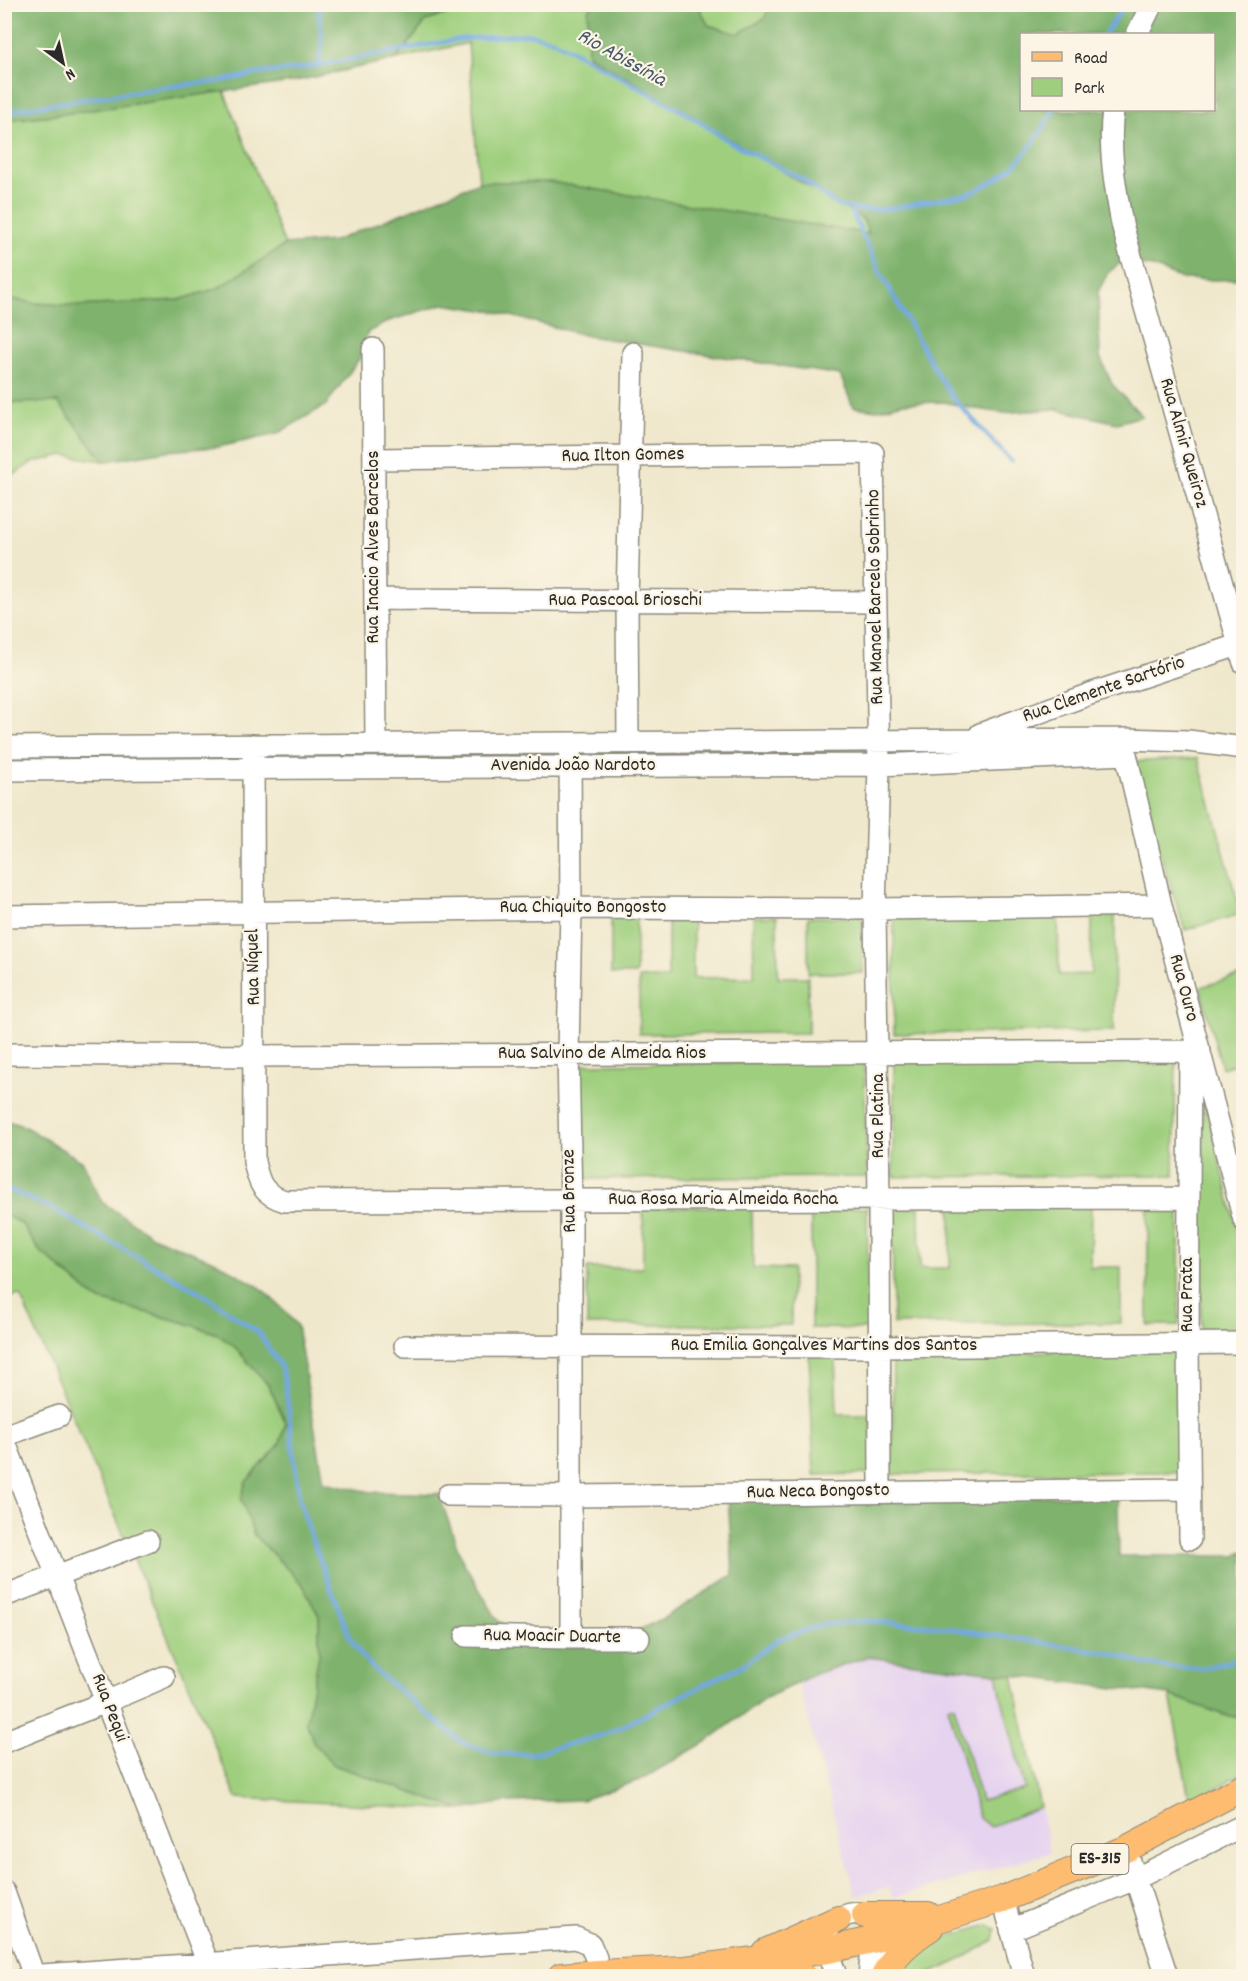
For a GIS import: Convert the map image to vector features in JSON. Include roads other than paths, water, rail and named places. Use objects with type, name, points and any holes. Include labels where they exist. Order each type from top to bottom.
[{"type":"main road","name":"ES-315","points":[[561,1977],[597,1973],[687,1973],[743,1962],[828,1950],[876,1939],[1003,1899],[1126,1849],[1244,1787]]},
{"type":"main road","points":[[865,1915],[950,1915]]},
{"type":"main road","points":[[884,1977],[892,1961],[904,1948],[950,1915]]},
{"type":"main road","points":[[743,1962],[838,1919]]},
{"type":"main road","points":[[743,1962],[775,1968],[802,1977]]},
{"type":"street","points":[[1138,33],[1152,4]]},
{"type":"street","name":"Rua Almir Queiroz","points":[[1113,111],[1110,134],[1122,224],[1242,650]]},
{"type":"street","name":"Rua Inacio Alves Barcelos","points":[[373,350],[376,744]]},
{"type":"street","points":[[628,743],[627,601],[633,353]]},
{"type":"street","name":"Rua Ilton Gomes","points":[[374,459],[873,453]]},
{"type":"street","name":"Rua Manoel Barcelo Sobrinho","points":[[873,453],[878,741]]},
{"type":"street","name":"Rua Pascoal Brioschi","points":[[375,599],[875,602]]},
{"type":"street","name":"Rua Clemente Sartório","points":[[965,740],[1090,694],[1242,650]]},
{"type":"street","name":"Avenida João Nardoto","points":[[4,747],[965,740],[1125,746]]},
{"type":"street","name":"Rua Platina","points":[[878,741],[875,909],[880,1491]]},
{"type":"street","name":"Avenida João Nardoto","points":[[4,770],[879,765],[1188,741],[1244,748]]},
{"type":"street","name":"Rua Bronze","points":[[570,743],[571,908],[568,1054],[571,1201],[571,1638]]},
{"type":"street","name":"Rua Níquel","points":[[253,745],[254,1162],[262,1189]]},
{"type":"street","name":"Rua Ouro","points":[[1125,746],[1195,1051],[1244,1220]]},
{"type":"street","name":"Rua Chiquito Bongosto","points":[[4,916],[253,911],[571,908],[875,909],[1161,905]]},
{"type":"street","name":"Rua Salvino de Almeida Rios","points":[[4,1054],[255,1056],[1195,1051]]},
{"type":"street","name":"Rua Prata","points":[[1190,1539],[1188,1198],[1195,1051]]},
{"type":"street","name":"Rua Rosa Maria Almeida Rocha","points":[[262,1189],[272,1197],[285,1201],[1188,1198]]},
{"type":"street","name":"Rua Emilia Gonçalves Martins dos Santos","points":[[405,1346],[879,1347],[1244,1344]]},
{"type":"street","points":[[4,1438],[59,1416]]},
{"type":"street","name":"Rua Pequi","points":[[4,1438],[211,1970]]},
{"type":"street","name":"Rua Neca Bongosto","points":[[448,1494],[572,1496],[1189,1489]]},
{"type":"street","points":[[4,1596],[148,1541]]},
{"type":"street","name":"Rua Moacir Duarte","points":[[466,1636],[639,1638]]},
{"type":"street","points":[[4,1742],[164,1677]]},
{"type":"street","points":[[1011,1930],[1135,1879],[1244,1825]]},
{"type":"street","points":[[1126,1849],[1167,1977]]},
{"type":"street","points":[[4,1892],[32,1976],[211,1970],[576,1938],[590,1944],[596,1958],[597,1973]]},
{"type":"street","points":[[1003,1899],[1024,1977]]},
{"type":"street","points":[[836,1977],[828,1950],[827,1932],[838,1919],[852,1914],[865,1915],[875,1925],[876,1939],[869,1977]]},
{"type":"waterway","points":[[318,4],[322,44],[318,66]]},
{"type":"waterway","name":"Rio Abissínia","points":[[1106,33],[1125,4]]},
{"type":"waterway","name":"Rio Abissínia","points":[[4,114],[19,109],[297,69],[461,39],[529,34],[553,40],[694,118],[732,143],[802,179],[838,206],[862,210],[886,209],[967,194],[983,187],[997,179],[1019,160],[1053,111]]},
{"type":"waterway","points":[[850,208],[879,270],[938,375],[953,398],[1011,461]]},
{"type":"waterway","points":[[4,1188],[51,1208],[203,1294],[259,1333],[281,1367],[285,1382],[299,1497],[310,1534],[350,1638],[378,1673],[463,1743],[495,1754],[532,1754],[603,1735],[743,1665],[779,1639],[821,1625],[865,1621],[934,1626],[1110,1653],[1149,1665],[1168,1667],[1203,1668],[1244,1658]]}]
